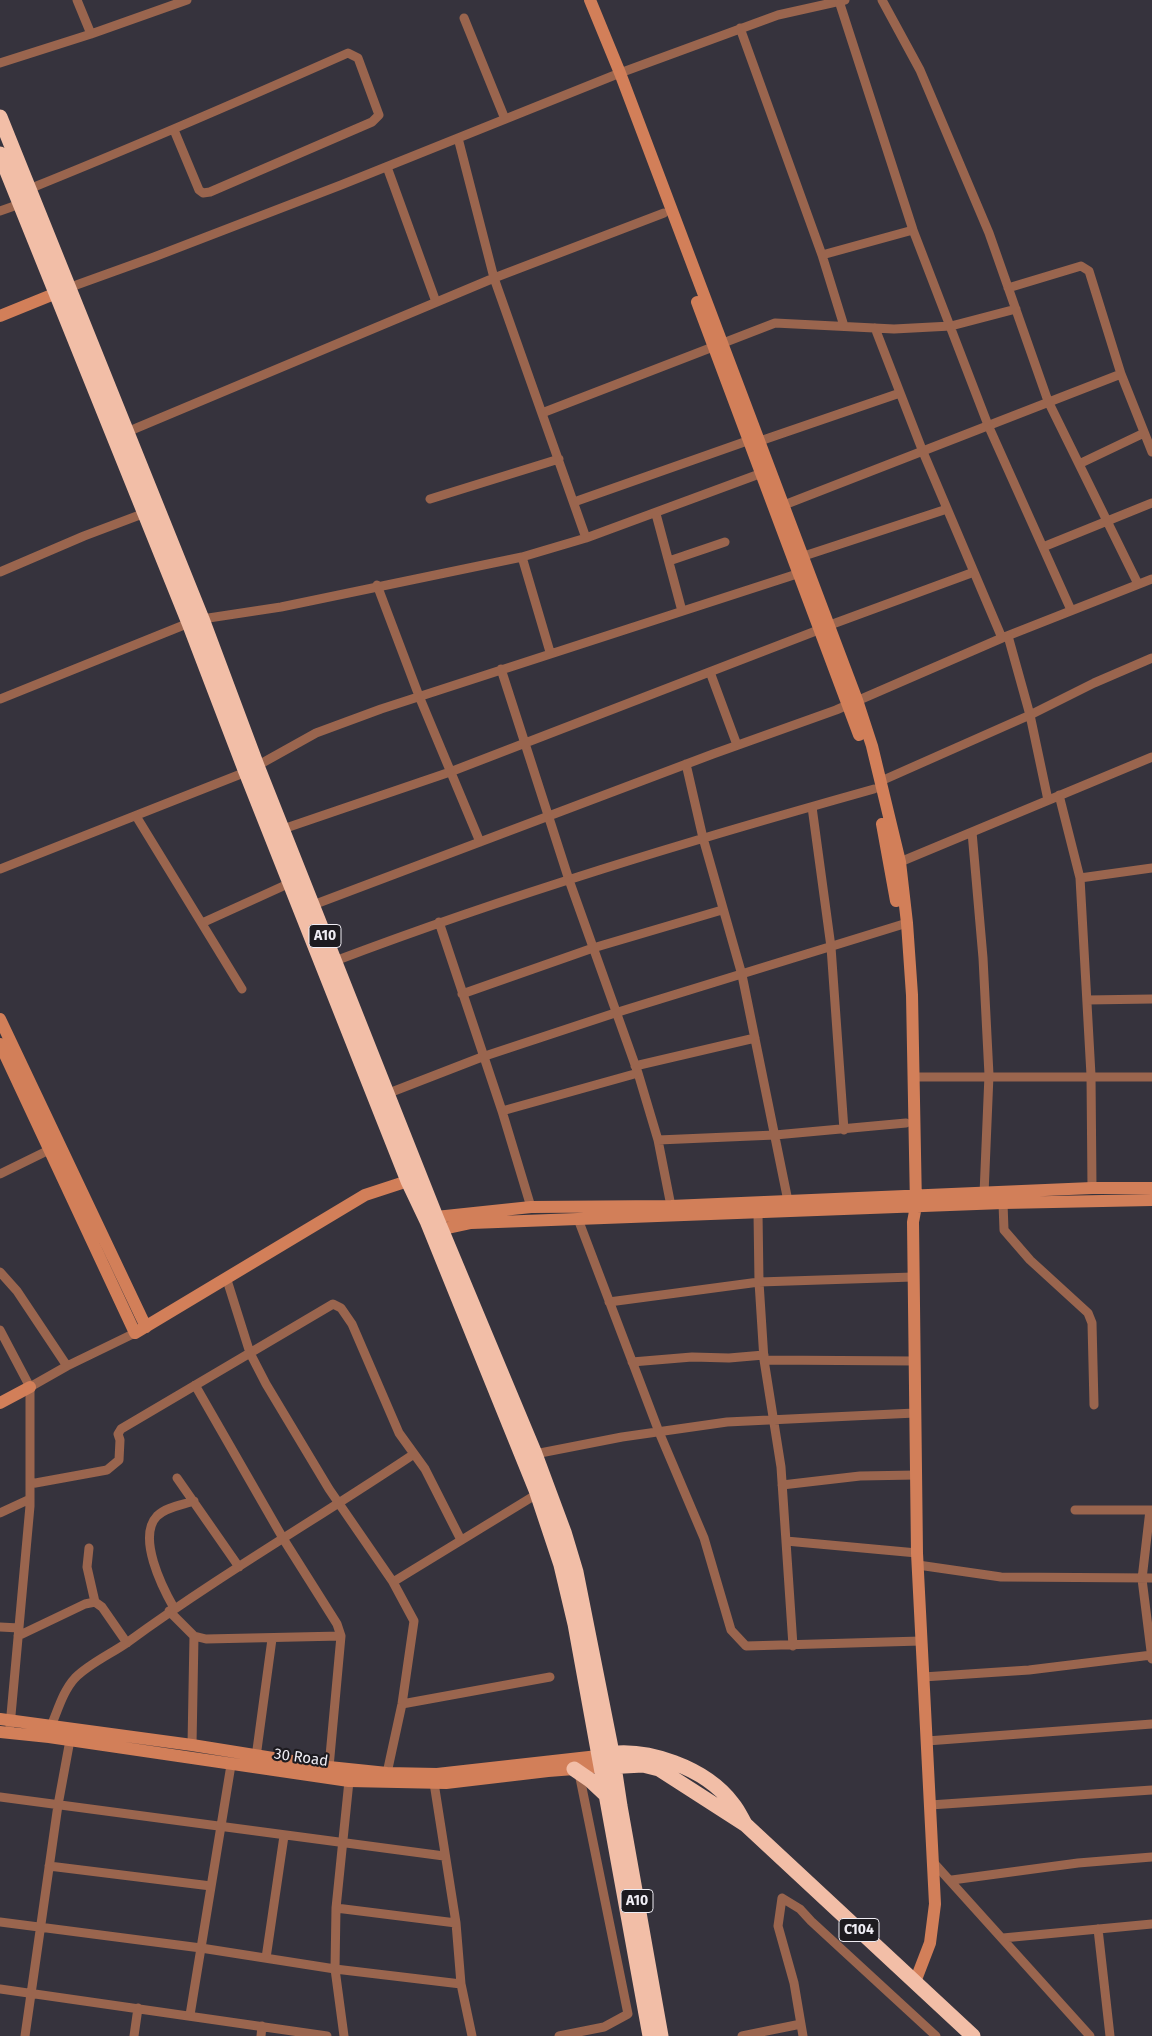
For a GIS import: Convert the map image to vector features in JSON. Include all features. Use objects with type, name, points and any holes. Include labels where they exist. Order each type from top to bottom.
[{"type":"highway","name":"A10","points":[[0,117],[29,189],[62,290],[145,513],[196,621]]},
{"type":"highway","name":"A10","points":[[0,154],[20,204],[62,290],[126,432],[251,769],[290,883],[414,1179],[534,1454],[564,1532],[576,1572],[606,1760],[606,1796],[650,2036]]},
{"type":"highway","name":"A10","points":[[251,769],[282,829],[389,1094],[414,1179]]},
{"type":"highway","name":"A10","points":[[434,1225],[538,1494],[561,1565],[606,1760],[661,2036]]},
{"type":"highway","name":"C104","points":[[606,1760],[638,1752],[665,1758],[713,1784],[734,1804],[746,1825],[973,2036]]},
{"type":"highway","points":[[577,1771],[606,1796]]},
{"type":"main road","points":[[581,0],[616,74],[755,441],[784,505],[804,556],[826,627],[853,702],[900,862],[905,996],[906,1123],[913,1222],[917,1559],[934,1862],[934,1924],[930,1943],[915,1982]]},
{"type":"main road","points":[[590,0],[664,214],[718,344]]},
{"type":"main road","points":[[0,316],[62,290]]},
{"type":"main road","points":[[755,441],[762,473],[800,573],[826,627]]},
{"type":"main road","points":[[878,785],[890,863],[903,925],[912,995],[912,1201]]},
{"type":"main road","points":[[0,1019],[140,1330]]},
{"type":"main road","points":[[0,1044],[49,1150],[140,1330]]},
{"type":"main road","points":[[140,1330],[227,1280],[365,1195],[414,1179]]},
{"type":"main road","points":[[434,1225],[758,1213],[984,1194],[1092,1188],[1152,1188]]},
{"type":"main road","points":[[434,1225],[532,1206],[671,1206],[788,1200],[1003,1202],[1152,1200]]},
{"type":"main road","points":[[0,1402],[30,1387]]},
{"type":"main road","name":"30 Road","points":[[5,1726],[70,1740],[349,1781],[434,1783],[577,1771],[606,1760]]},
{"type":"main road","name":"30 Road","points":[[5,1726],[51,1726],[192,1745],[256,1757],[386,1773],[437,1774],[606,1760]]},
{"type":"street","points":[[77,0],[91,34]]},
{"type":"street","points":[[0,63],[91,34],[186,0]]},
{"type":"street","points":[[882,0],[920,70],[989,233],[1048,401],[1138,584]]},
{"type":"street","points":[[62,290],[154,258],[387,167],[616,74],[740,28],[778,15],[842,1],[913,230],[988,425],[1072,610]]},
{"type":"street","points":[[464,18],[505,119]]},
{"type":"street","points":[[740,28],[822,255],[844,326]]},
{"type":"street","points":[[29,189],[174,130],[348,53],[358,58],[380,115],[372,122],[210,192],[203,193],[199,190],[174,130]]},
{"type":"street","points":[[458,138],[494,278],[586,538]]},
{"type":"street","points":[[387,167],[436,302]]},
{"type":"street","points":[[0,211],[20,204]]},
{"type":"street","points":[[126,432],[494,278],[664,214]]},
{"type":"street","points":[[822,255],[913,230]]},
{"type":"street","points":[[1008,288],[1081,266],[1089,271],[1121,374],[1152,452]]},
{"type":"street","points":[[542,413],[775,323],[875,328],[951,326],[1016,309]]},
{"type":"street","points":[[875,328],[923,452],[974,572],[1005,637],[1030,715],[1048,800]]},
{"type":"street","points":[[784,505],[1121,374]]},
{"type":"street","points":[[574,502],[900,393]]},
{"type":"street","points":[[1078,464],[1144,433]]},
{"type":"street","points":[[430,500],[558,459]]},
{"type":"street","points":[[1,696],[196,621],[281,607],[377,585],[522,556],[586,538],[656,514],[762,473]]},
{"type":"street","points":[[1043,547],[1152,503]]},
{"type":"street","points":[[804,556],[947,509]]},
{"type":"street","points":[[0,572],[84,536],[145,513]]},
{"type":"street","points":[[656,514],[682,611]]},
{"type":"street","points":[[669,561],[726,542]]},
{"type":"street","points":[[522,556],[550,652]]},
{"type":"street","points":[[282,829],[450,772],[974,572]]},
{"type":"street","points":[[0,869],[251,769],[316,733],[550,652],[800,573]]},
{"type":"street","points":[[313,905],[853,702],[1005,637],[1152,579]]},
{"type":"street","points":[[377,585],[419,696],[480,842]]},
{"type":"street","points":[[335,962],[438,922],[702,838],[812,807],[878,785],[1030,715],[1094,683],[1152,658]]},
{"type":"street","points":[[501,669],[569,880],[615,1013],[637,1070],[658,1140],[671,1206]]},
{"type":"street","points":[[710,672],[737,745]]},
{"type":"street","points":[[900,862],[1152,757]]},
{"type":"street","points":[[686,764],[702,838],[742,975],[788,1200]]},
{"type":"street","points":[[1059,795],[1080,878],[1091,1075],[1092,1188]]},
{"type":"street","points":[[812,807],[831,947],[844,1130]]},
{"type":"street","points":[[136,816],[242,989]]},
{"type":"street","points":[[972,832],[983,958],[989,1075],[984,1194]]},
{"type":"street","points":[[1080,878],[1152,868]]},
{"type":"street","points":[[202,923],[290,883]]},
{"type":"street","points":[[462,994],[593,948],[722,910]]},
{"type":"street","points":[[438,922],[532,1206]]},
{"type":"street","points":[[389,1094],[482,1057],[615,1013],[903,925]]},
{"type":"street","points":[[1087,1000],[1152,998]]},
{"type":"street","points":[[502,1111],[637,1070],[755,1038]]},
{"type":"street","points":[[913,1077],[989,1075],[1152,1077]]},
{"type":"street","points":[[658,1140],[775,1135],[906,1123]]},
{"type":"street","points":[[0,1174],[49,1150]]},
{"type":"street","points":[[1003,1202],[1004,1230],[1030,1260],[1088,1313],[1092,1323],[1094,1405]]},
{"type":"street","points":[[758,1213],[759,1282],[764,1358],[782,1485],[793,1646]]},
{"type":"street","points":[[578,1219],[659,1432],[704,1538],[731,1630],[746,1646],[921,1641]]},
{"type":"street","points":[[0,1272],[17,1291],[67,1366]]},
{"type":"street","points":[[609,1302],[759,1282],[913,1277]]},
{"type":"street","points":[[227,1280],[250,1353],[266,1384],[339,1504],[393,1582],[414,1621],[402,1704],[386,1773]]},
{"type":"street","points":[[30,1484],[107,1470],[119,1460],[118,1434],[121,1428],[333,1304],[341,1308],[352,1324],[399,1433],[439,1494],[461,1540]]},
{"type":"street","points":[[0,1330],[30,1387],[30,1499],[18,1632],[5,1726]]},
{"type":"street","points":[[30,1387],[67,1366],[140,1330]]},
{"type":"street","points":[[632,1362],[692,1357],[914,1361]]},
{"type":"street","points":[[195,1385],[284,1540],[337,1624],[341,1636],[329,1767]]},
{"type":"street","points":[[534,1454],[727,1422],[915,1413]]},
{"type":"street","points":[[51,1726],[73,1680],[83,1670],[127,1643],[171,1609],[284,1540],[414,1454]]},
{"type":"street","points":[[782,1485],[860,1476],[916,1475]]},
{"type":"street","points":[[177,1478],[239,1567]]},
{"type":"street","points":[[393,1582],[538,1494]]},
{"type":"street","points":[[0,1513],[30,1499]]},
{"type":"street","points":[[194,1502],[170,1508],[158,1515],[151,1526],[151,1554],[171,1609],[194,1636],[206,1639],[272,1639],[341,1636]]},
{"type":"street","points":[[923,1677],[1029,1670],[1152,1657],[1142,1578],[1151,1510],[1074,1510]]},
{"type":"street","points":[[786,1541],[917,1559],[1001,1577],[1152,1578]]},
{"type":"street","points":[[89,1548],[87,1567],[96,1602],[102,1606],[127,1643]]},
{"type":"street","points":[[0,1626],[18,1632],[85,1604],[96,1602]]},
{"type":"street","points":[[192,1745],[194,1636]]},
{"type":"street","points":[[256,1757],[272,1639]]},
{"type":"street","points":[[402,1704],[550,1677]]},
{"type":"street","points":[[927,1741],[1152,1724]]},
{"type":"street","points":[[26,2036],[58,1805],[70,1740]]},
{"type":"street","points":[[190,2015],[231,1765]]},
{"type":"street","points":[[577,1771],[628,2014]]},
{"type":"street","points":[[344,2036],[335,1969],[336,1908],[349,1781]]},
{"type":"street","points":[[434,1783],[456,1923],[461,1984],[472,2036]]},
{"type":"street","points":[[930,1805],[1152,1790]]},
{"type":"street","points":[[0,1797],[220,1828],[444,1856]]},
{"type":"street","points":[[266,1958],[284,1836]]},
{"type":"street","points":[[952,1880],[1078,1863],[1152,1857]]},
{"type":"street","points":[[934,1862],[1090,2036]]},
{"type":"street","points":[[50,1866],[211,1886]]},
{"type":"street","points":[[802,2036],[794,1983],[778,1926],[782,1898],[800,1909],[811,1922],[936,2036]]},
{"type":"street","points":[[336,1908],[456,1923]]},
{"type":"street","points":[[0,1922],[201,1948],[335,1969],[461,1984]]},
{"type":"street","points":[[1003,1938],[1152,1924]]},
{"type":"street","points":[[1098,1929],[1110,2036]]},
{"type":"street","points":[[0,1989],[327,2036]]},
{"type":"street","points":[[559,2036],[604,2026],[645,2007]]},
{"type":"street","points":[[134,2036],[138,2008]]},
{"type":"street","points":[[742,2036],[801,2024]]},
{"type":"street","points":[[260,2036],[262,2026]]}]
